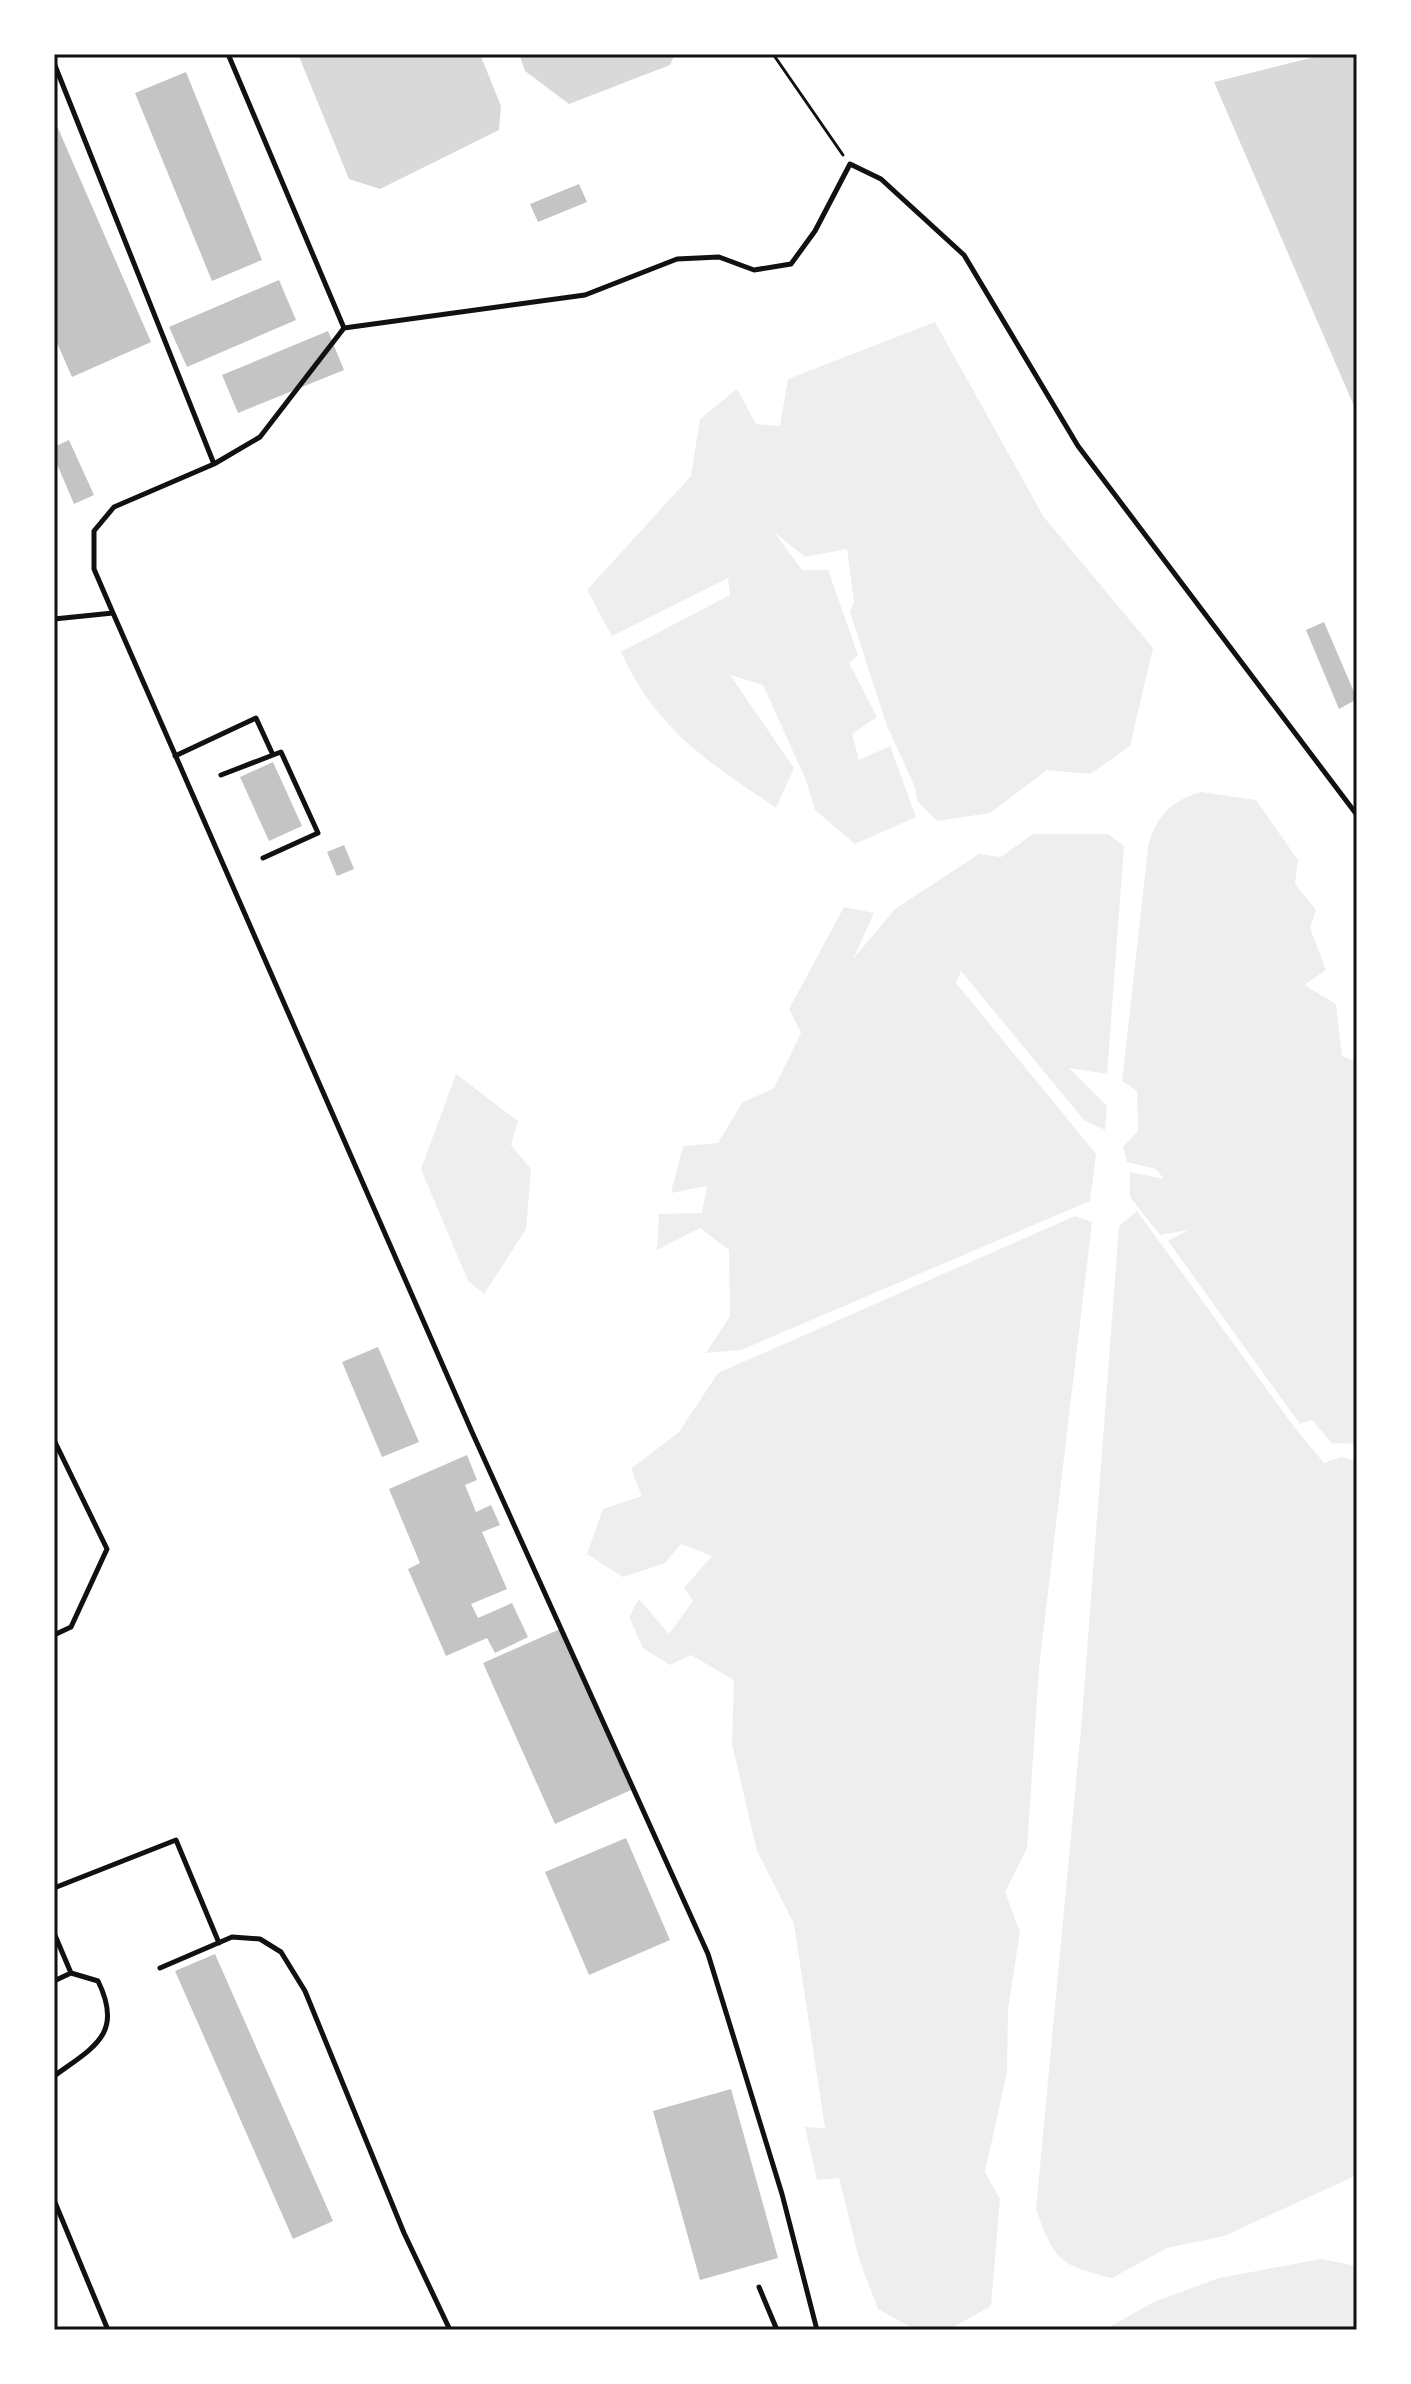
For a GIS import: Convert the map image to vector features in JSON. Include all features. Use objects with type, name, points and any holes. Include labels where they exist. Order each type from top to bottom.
[{"type":"lane","points":[[228,54],[344,328]]},
{"type":"lane","points":[[54,63],[214,464]]},
{"type":"lane","points":[[817,2330],[782,2194],[708,1954],[472,1432],[94,569],[94,531],[114,507],[214,464],[260,437],[344,328],[585,295],[677,259],[719,257],[754,270],[791,264],[815,231],[850,164],[881,179],[964,255],[1078,446],[1357,815]]},
{"type":"lane","points":[[54,619],[113,613]]},
{"type":"lane","points":[[175,756],[256,718],[273,755]]},
{"type":"lane","points":[[221,775],[281,752],[318,833],[263,858]]},
{"type":"lane","points":[[54,1440],[107,1549],[71,1627],[54,1635]]},
{"type":"lane","points":[[54,1888],[176,1840],[219,1943]]},
{"type":"lane","points":[[54,1933],[71,1973]]},
{"type":"lane","points":[[160,1968],[232,1937],[260,1939],[281,1952],[295,1970],[404,2233],[450,2330]]},
{"type":"lane","points":[[54,1981],[71,1973],[98,1981],[108,2002],[109,2026],[94,2047],[54,2076]]},
{"type":"lane","points":[[54,2200],[108,2330]]},
{"type":"lane","points":[[759,2287],[777,2330]]},
{"type":"path","points":[[773,54],[850,164]]},
{"type":"shaded area","points":[[298,54],[480,54],[501,106],[499,130],[380,189],[349,179]]},
{"type":"shaded area","points":[[519,54],[675,54],[670,65],[569,104],[525,71]]},
{"type":"shaded area","points":[[1327,54],[1357,54],[1357,413],[1214,82]]},
{"type":"shaded area","points":[[935,322],[1043,516],[1153,648],[1130,746],[1090,774],[1047,770],[990,813],[937,821],[917,801],[915,787],[887,726],[850,612],[854,602],[847,549],[805,557],[774,532],[802,570],[828,570],[858,655],[849,663],[877,717],[852,734],[859,760],[890,746],[916,817],[855,844],[815,810],[806,780],[763,685],[730,675],[794,768],[776,808],[707,759],[668,724],[635,680],[621,652],[730,595],[728,578],[612,636],[587,590],[691,476],[700,419],[737,389],[756,424],[780,426],[788,379]]},
{"type":"shaded area","points":[[1201,792],[1256,800],[1298,860],[1295,884],[1316,910],[1310,928],[1326,970],[1304,985],[1336,1004],[1342,1056],[1357,1062],[1357,1444],[1332,1443],[1312,1420],[1300,1424],[1168,1241],[1188,1230],[1160,1235],[1130,1197],[1130,1172],[1164,1179],[1156,1169],[1127,1162],[1123,1147],[1138,1131],[1137,1091],[1122,1081],[1148,847],[1155,827],[1166,812],[1181,800]]},
{"type":"shaded area","points":[[1033,834],[1108,834],[1124,846],[1107,1074],[1069,1068],[1107,1106],[1105,1130],[1084,1120],[961,971],[956,983],[1096,1154],[1090,1201],[741,1350],[706,1353],[730,1316],[729,1250],[700,1228],[657,1250],[659,1214],[702,1213],[707,1186],[671,1193],[683,1146],[718,1143],[742,1103],[774,1088],[801,1033],[789,1009],[844,907],[874,913],[853,959],[895,909],[979,854],[1001,857]]},
{"type":"shaded area","points":[[456,1074],[518,1121],[511,1145],[531,1169],[526,1229],[484,1294],[468,1281],[421,1169]]},
{"type":"shaded area","points":[[1137,1211],[1295,1428],[1324,1463],[1341,1457],[1357,1461],[1357,2175],[1224,2236],[1167,2248],[1112,2278],[1080,2269],[1061,2258],[1048,2239],[1036,2209],[1082,1718],[1119,1226]]},
{"type":"shaded area","points":[[1075,1216],[1092,1222],[1039,1668],[1027,1848],[1005,1892],[1020,1932],[1008,2009],[1007,2072],[985,2172],[1000,2199],[991,2306],[948,2330],[916,2330],[878,2309],[859,2259],[839,2178],[817,2180],[805,2127],[825,2128],[794,1924],[757,1851],[732,1744],[734,1680],[691,1655],[670,1665],[643,1648],[629,1617],[639,1599],[669,1634],[693,1601],[684,1588],[712,1556],[681,1544],[665,1563],[623,1577],[587,1554],[603,1509],[642,1496],[631,1469],[679,1432],[718,1373]]},
{"type":"shaded area","points":[[1321,2259],[1357,2266],[1357,2330],[1104,2330],[1154,2302],[1219,2278]]},
{"type":"building","points":[[186,72],[262,260],[212,281],[135,93]]},
{"type":"building","points":[[54,119],[151,342],[72,377],[54,336]]},
{"type":"building","points":[[579,184],[587,202],[538,222],[530,204]]},
{"type":"building","points":[[279,280],[296,320],[187,367],[169,327]]},
{"type":"building","points":[[328,331],[344,370],[238,413],[222,375]]},
{"type":"building","points":[[69,440],[94,495],[74,504],[54,457],[54,447]]},
{"type":"building","points":[[1324,622],[1357,699],[1339,709],[1306,630]]},
{"type":"building","points":[[273,762],[302,826],[269,841],[240,777]]},
{"type":"building","points":[[344,845],[354,869],[337,876],[327,852]]},
{"type":"building","points":[[378,1347],[419,1442],[382,1457],[342,1362]]},
{"type":"building","points":[[467,1455],[477,1480],[465,1485],[476,1512],[491,1505],[500,1525],[482,1532],[507,1589],[471,1604],[478,1618],[512,1603],[528,1637],[495,1653],[487,1638],[446,1656],[408,1569],[420,1563],[389,1489]]},
{"type":"building","points":[[560,1629],[631,1790],[555,1824],[483,1663]]},
{"type":"building","points":[[626,1838],[670,1940],[589,1975],[545,1872]]},
{"type":"building","points":[[215,1954],[333,2221],[293,2239],[175,1971]]},
{"type":"building","points":[[731,2089],[778,2258],[700,2280],[653,2111]]}]
